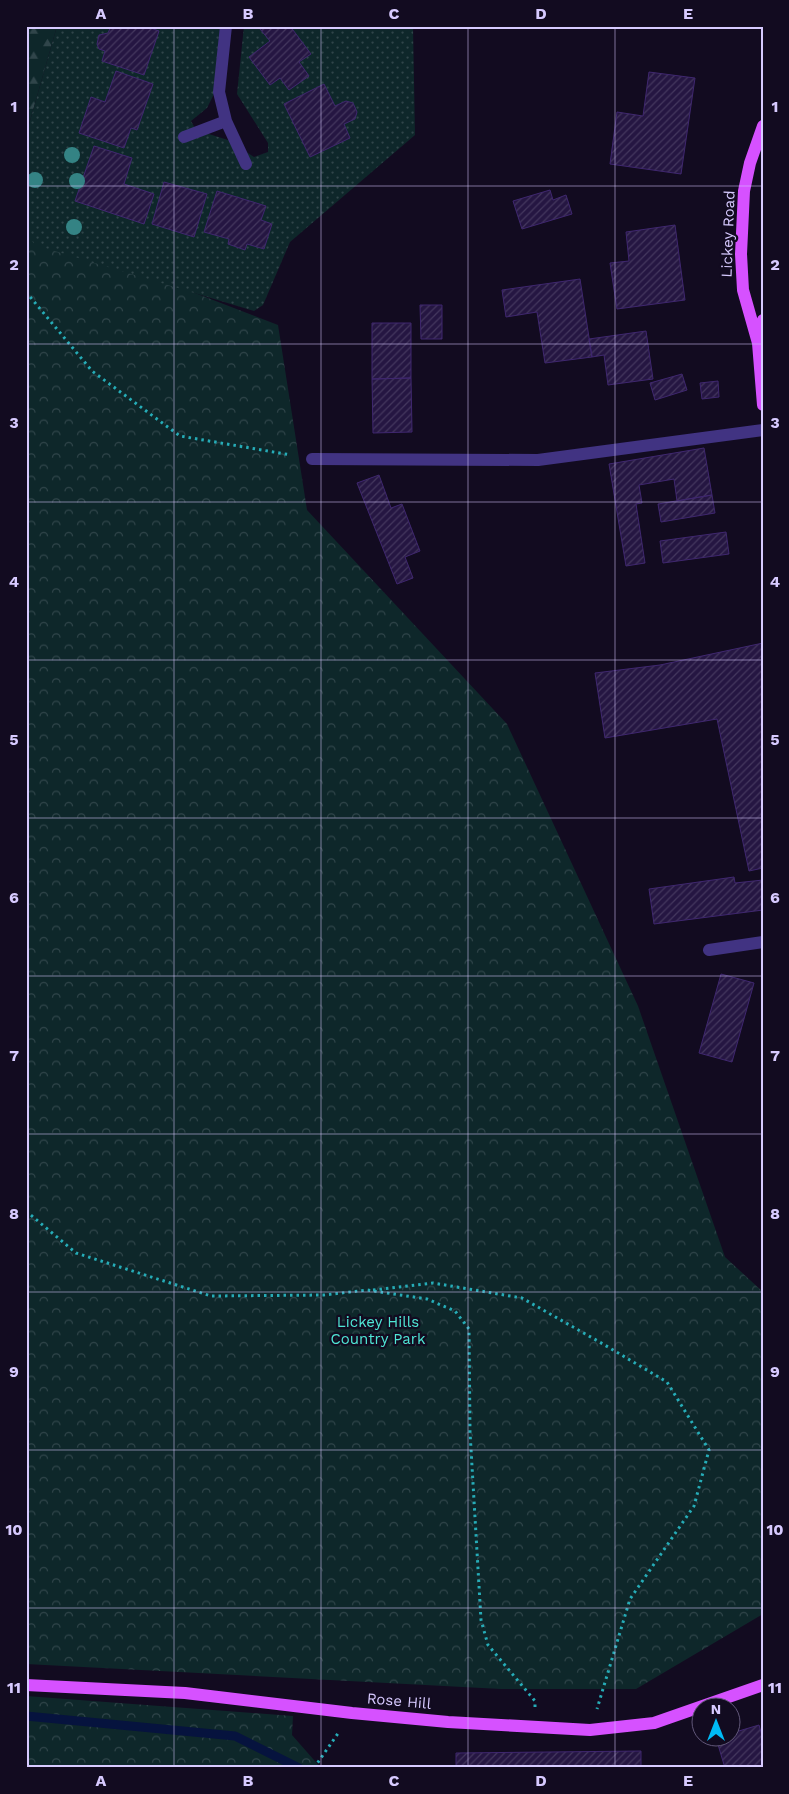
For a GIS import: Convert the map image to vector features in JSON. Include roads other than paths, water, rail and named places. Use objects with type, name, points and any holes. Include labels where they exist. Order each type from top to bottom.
[{"type":"main road","name":"Lickey Road","points":[[763,126],[750,163],[744,191],[741,236],[743,290],[758,342],[763,405]]},
{"type":"main road","name":"Lickey Road","points":[[758,342],[763,320]]},
{"type":"main road","name":"Rose Hill","points":[[26,1685],[116,1688],[185,1693],[352,1713],[448,1722],[590,1730],[654,1723],[763,1685]]},
{"type":"street","points":[[226,26],[219,92],[226,122],[246,164]]},
{"type":"street","points":[[184,137],[226,122]]},
{"type":"street","points":[[312,459],[538,460],[763,430]]},
{"type":"street","points":[[710,950],[763,942]]},
{"type":"waterway","points":[[26,1716],[235,1736],[299,1768]]},
{"type":"park label","name":"Lickey Hills Country Park","points":[[378,1330]]}]
